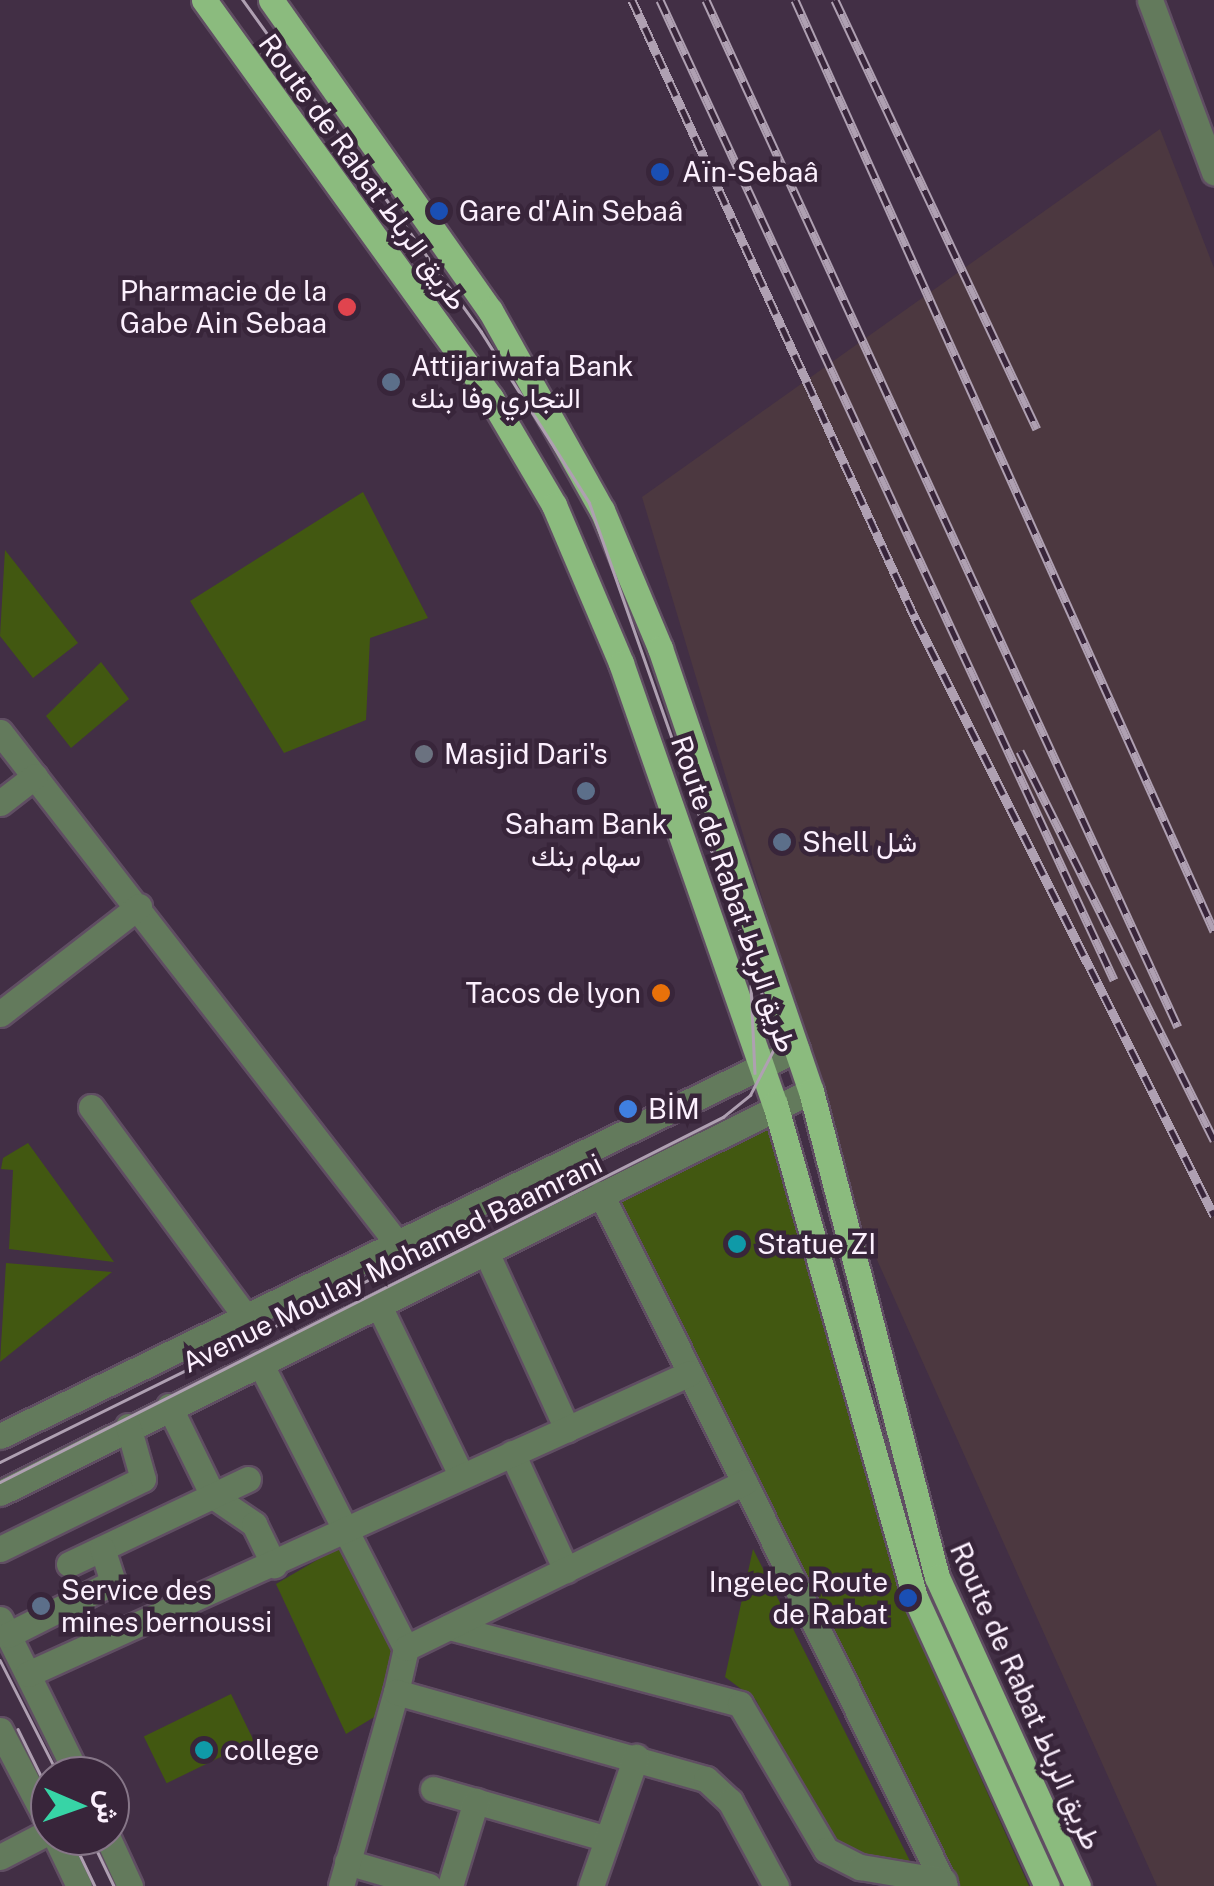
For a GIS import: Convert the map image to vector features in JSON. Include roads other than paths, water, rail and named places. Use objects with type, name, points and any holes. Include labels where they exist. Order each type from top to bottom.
[{"type":"main road","name":"Route de Rabat طريق الرباط","points":[[204,0],[491,398],[554,505],[621,663],[775,1104],[915,1596],[1047,1886]]},
{"type":"main road","name":"Route de Rabat طريق الرباط","points":[[271,0],[490,310],[592,486],[660,648],[812,1091],[937,1577],[1078,1886]]},
{"type":"street","points":[[1150,0],[1214,172]]},
{"type":"street","points":[[0,732],[139,906],[400,1247]]},
{"type":"street","points":[[0,803],[35,776]]},
{"type":"street","points":[[0,1014],[139,906]]},
{"type":"street","name":"Avenue Moulay Mohamed Baamrani","points":[[0,1436],[245,1316],[400,1247],[797,1050]]},
{"type":"street","name":"Avenue Moulay Mohamed Baamrani","points":[[0,1493],[775,1104],[812,1091]]},
{"type":"street","points":[[91,1107],[245,1316]]},
{"type":"street","points":[[602,1194],[944,1884]]},
{"type":"street","points":[[486,1252],[567,1429]]},
{"type":"street","points":[[379,1306],[461,1475]]},
{"type":"street","points":[[260,1362],[406,1648],[344,1874],[417,1884]]},
{"type":"street","points":[[28,1674],[690,1372]]},
{"type":"street","points":[[170,1406],[213,1496],[254,1524],[274,1565]]},
{"type":"street","points":[[0,1549],[143,1479],[128,1426]]},
{"type":"street","points":[[512,1453],[566,1570]]},
{"type":"street","points":[[69,1564],[248,1479]]},
{"type":"street","points":[[406,1648],[745,1482]]},
{"type":"street","points":[[68,1756],[4,1627],[113,1582],[102,1549]]},
{"type":"street","points":[[450,1627],[727,1698],[754,1719],[826,1850],[860,1867],[944,1884]]},
{"type":"street","points":[[396,1692],[636,1757],[720,1789],[776,1886]]},
{"type":"street","points":[[0,1730],[30,1788]]},
{"type":"street","points":[[591,1886],[636,1757]]},
{"type":"street","points":[[434,1789],[607,1838]]},
{"type":"street","points":[[450,1886],[476,1801]]},
{"type":"street","points":[[0,1857],[30,1842]]},
{"type":"street","points":[[64,1856],[79,1886]]},
{"type":"street","points":[[116,1856],[130,1886]]},
{"type":"tram line","points":[[0,1482],[723,1117],[750,1095],[778,1041],[589,503],[481,332],[242,0]]},
{"type":"tram line","points":[[751,986],[755,1073]]},
{"type":"tram line","points":[[0,1462],[522,1204]]},
{"type":"tram line","points":[[0,1660],[49,1756]]},
{"type":"tram line","points":[[18,1729],[31,1756]]},
{"type":"tram line","points":[[81,1856],[95,1886]]},
{"type":"tram line","points":[[100,1856],[114,1886]]},
{"type":"railway","points":[[632,0],[916,620],[1214,1216]]},
{"type":"railway","points":[[660,0],[1114,980]]},
{"type":"railway","points":[[706,0],[1178,1027]]},
{"type":"railway","points":[[795,0],[1214,931]]},
{"type":"railway","points":[[835,0],[1037,429]]},
{"type":"railway","points":[[1020,751],[1214,1140]]},
{"type":"place","name":"Aïn-Sebaâ","points":[[660,172]]},
{"type":"place","name":"Gare d'Ain Sebaâ","points":[[439,211]]},
{"type":"place","name":"Pharmacie de la Gabe Ain Sebaa","points":[[347,307]]},
{"type":"place","name":"Attijariwafa Bank التجاري وفا بنك","points":[[391,382]]},
{"type":"place","name":"Masjid Dari's","points":[[424,754]]},
{"type":"place","name":"Saham Bank سهام بنك","points":[[586,791]]},
{"type":"place","name":"Shell شل","points":[[782,842]]},
{"type":"place","name":"Tacos de lyon","points":[[661,993]]},
{"type":"place","name":"BİM","points":[[628,1109]]},
{"type":"place","name":"Statue ZI","points":[[737,1244]]},
{"type":"place","name":"Ingelec Route de Rabat","points":[[908,1598]]},
{"type":"place","name":"Service des mines bernoussi","points":[[41,1606]]},
{"type":"place","name":"college","points":[[204,1750]]}]
